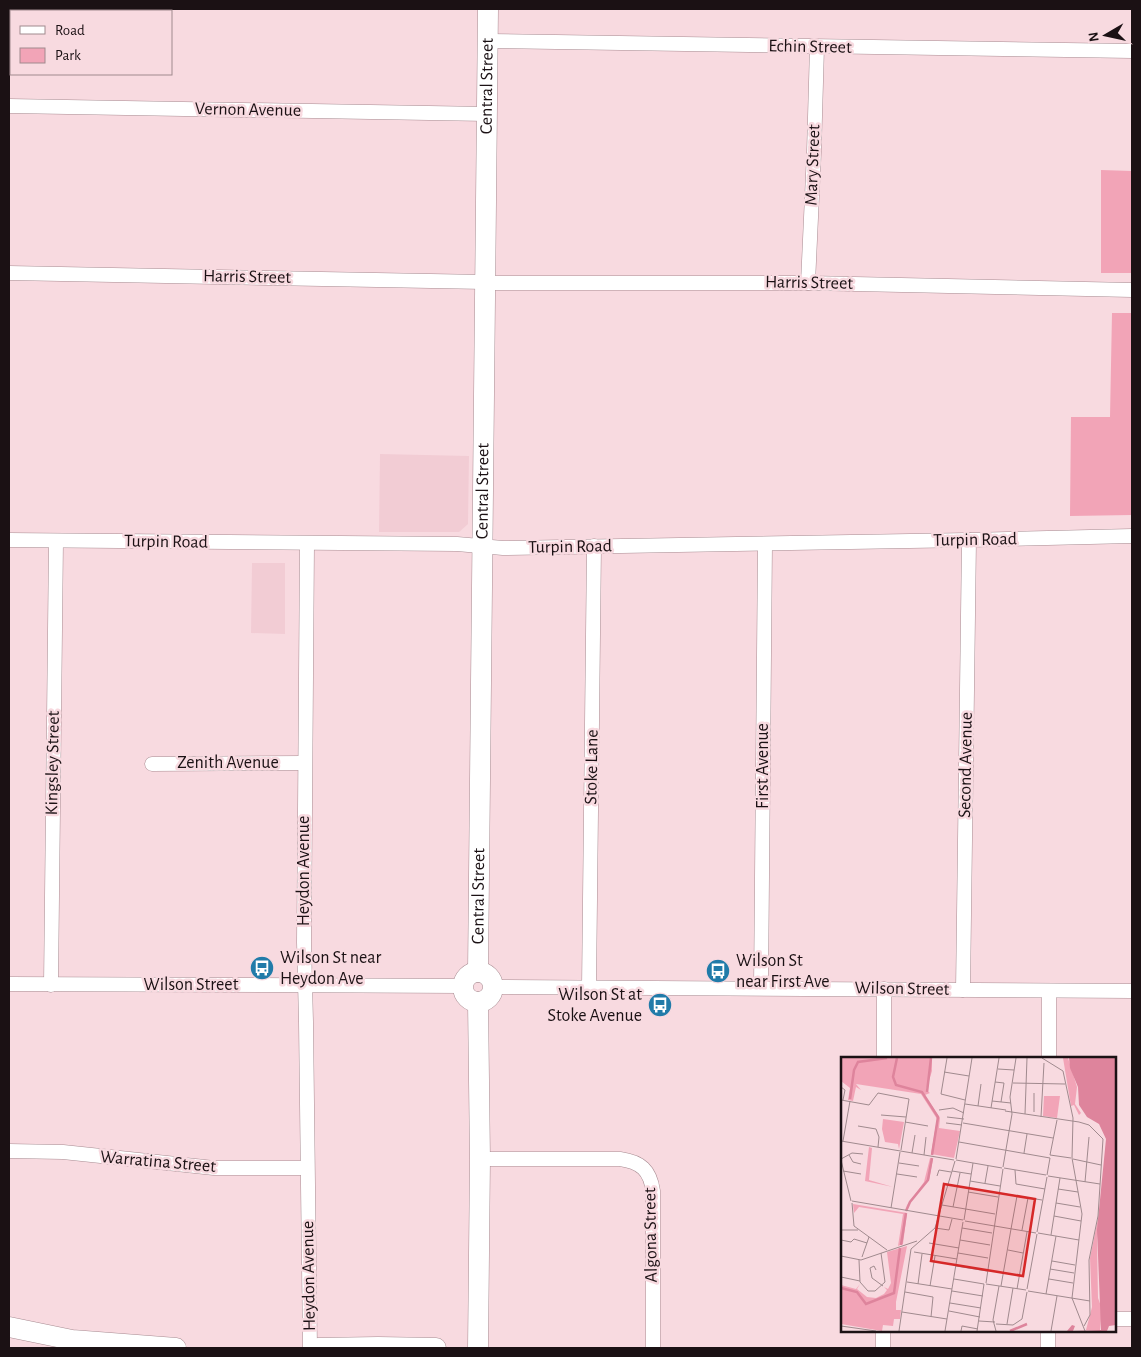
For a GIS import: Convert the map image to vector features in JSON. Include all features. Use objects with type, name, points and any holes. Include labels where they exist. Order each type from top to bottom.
[{"type":"main road","name":"Central Street","points":[[478,972],[488,9]]},
{"type":"main road","points":[[482,972],[490,978],[493,987],[492,992],[486,999],[478,1002],[468,999],[463,991],[463,986],[469,974],[482,972]]},
{"type":"main road","points":[[478,1002],[480,1159],[478,1348]]},
{"type":"main road","points":[[9,1327],[72,1340],[176,1348]]},
{"type":"main road","points":[[318,1348],[436,1348]]},
{"type":"street","name":"Echin Street","points":[[488,41],[1132,51]]},
{"type":"street","name":"Mary Street","points":[[808,283],[817,47]]},
{"type":"street","name":"Vernon Avenue","points":[[9,106],[487,114]]},
{"type":"street","name":"Harris Street","points":[[9,273],[485,282],[808,283],[1132,290]]},
{"type":"street","name":"Turpin Road","points":[[9,540],[457,544],[483,547],[766,544],[1132,536]]},
{"type":"street","name":"Second Avenue","points":[[963,990],[968,540]]},
{"type":"street","name":"Kingsley Street","points":[[51,984],[56,541]]},
{"type":"street","name":"Heydon Avenue","points":[[307,544],[304,942],[310,1348]]},
{"type":"street","name":"First Avenue","points":[[762,988],[766,544]]},
{"type":"street","name":"Stoke Lane","points":[[589,988],[594,546]]},
{"type":"street","name":"Zenith Avenue","points":[[152,764],[304,763]]},
{"type":"street","name":"Wilson Street","points":[[9,984],[463,986]]},
{"type":"street","name":"Wilson Street","points":[[493,987],[1132,991]]},
{"type":"street","points":[[884,989],[884,1057]]},
{"type":"street","points":[[1049,991],[1049,1057]]},
{"type":"street","name":"Warratina Street","points":[[9,1151],[63,1152],[221,1168],[307,1168]]},
{"type":"street","name":"Algona Street","points":[[480,1159],[620,1160],[636,1163],[646,1171],[652,1182],[653,1191],[652,1348]]},
{"type":"street","points":[[1116,1319],[1132,1319]]},
{"type":"street","points":[[883,1332],[883,1348]]},
{"type":"street","points":[[1048,1332],[1048,1348]]},
{"type":"shaded area","points":[[380,454],[469,456],[468,524],[459,532],[379,532]]},
{"type":"shaded area","points":[[252,563],[285,563],[285,634],[251,633]]},
{"type":"green space","points":[[1101,170],[1132,171],[1132,273],[1101,273]]},
{"type":"green space","points":[[1112,313],[1132,313],[1132,515],[1070,516],[1071,417],[1110,417]]},
{"type":"place","name":"Wilson St near Heydon Ave","points":[[262,968]]},
{"type":"place","name":"Wilson St near First Ave","points":[[718,971]]},
{"type":"place","name":"Wilson St at Stoke Avenue","points":[[660,1005]]}]
